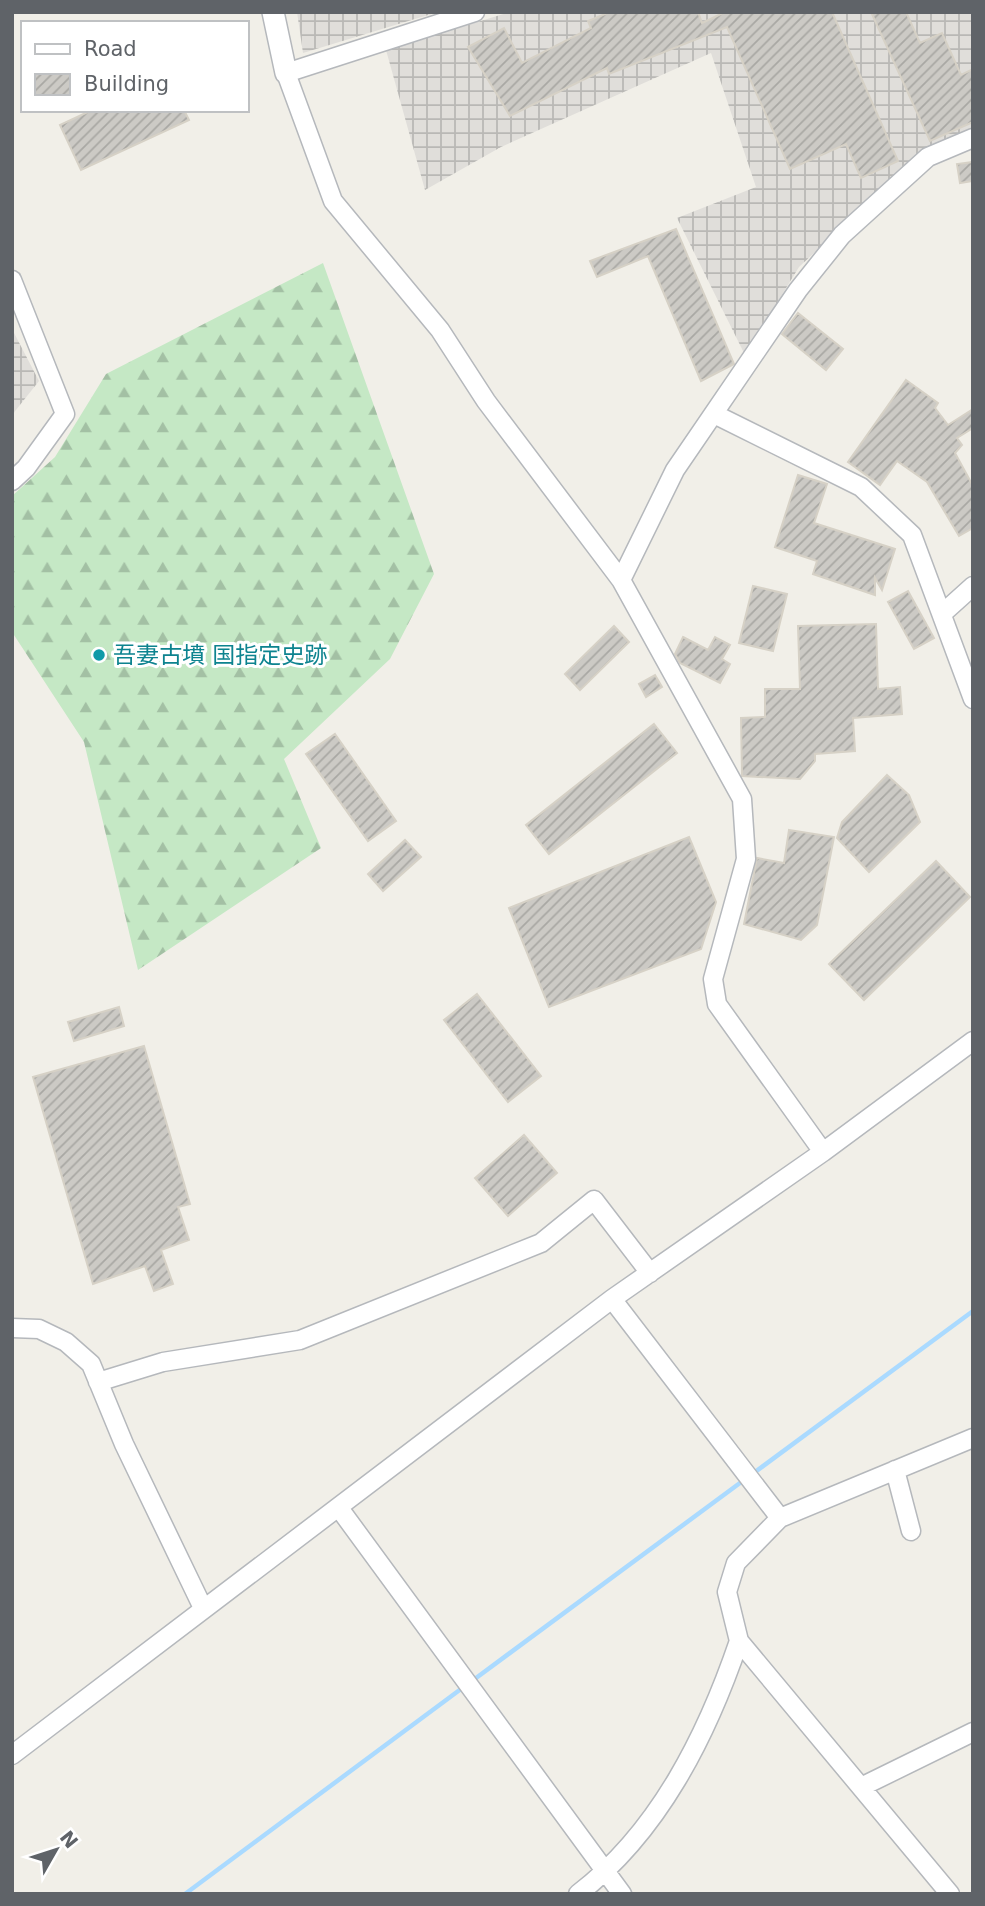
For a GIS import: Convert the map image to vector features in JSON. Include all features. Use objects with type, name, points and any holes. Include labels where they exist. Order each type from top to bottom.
[{"type":"street","points":[[273,12],[286,73],[333,201],[440,330],[486,401],[621,580],[742,800],[746,859],[713,979],[717,1004],[823,1152]]},
{"type":"street","points":[[286,73],[475,12]]},
{"type":"street","points":[[621,580],[675,470],[700,429],[714,414],[798,290],[842,235],[928,157],[973,138]]},
{"type":"street","points":[[12,279],[65,414],[26,468],[12,481]]},
{"type":"street","points":[[714,414],[861,487],[912,535],[973,699]]},
{"type":"street","points":[[943,613],[973,586]]},
{"type":"street","points":[[12,1755],[612,1299],[823,1152],[973,1041]]},
{"type":"street","points":[[98,1382],[163,1362],[300,1340],[541,1243],[594,1200],[650,1273]]},
{"type":"street","points":[[612,1299],[780,1518]]},
{"type":"street","points":[[12,1328],[38,1329],[66,1342],[91,1364],[203,1608]]},
{"type":"street","points":[[950,1894],[739,1641],[727,1592],[736,1563],[780,1518],[973,1438]]},
{"type":"street","points":[[895,1470],[911,1531]]},
{"type":"street","points":[[339,1508],[622,1894]]},
{"type":"street","points":[[578,1894],[605,1873],[648,1820],[694,1754],[723,1687],[739,1641]]},
{"type":"street","points":[[861,1787],[973,1732]]},
{"type":"shaded area","points":[[297,12],[438,12],[303,53]]},
{"type":"shaded area","points":[[510,12],[973,12],[973,132],[923,151],[799,267],[745,355],[677,218],[756,187],[711,53],[501,147],[425,190],[386,50]]},
{"type":"shaded area","points":[[12,329],[39,381],[12,415]]},
{"type":"green space","points":[[323,263],[434,574],[390,659],[284,759],[321,848],[138,970],[84,742],[12,632],[12,496],[55,457],[106,374]]},
{"type":"building","points":[[610,12],[698,12],[702,23],[725,12],[832,12],[898,161],[861,178],[846,144],[790,169],[727,27],[609,74],[607,68],[510,116],[468,47],[504,28],[522,63],[591,28],[588,21]]},
{"type":"building","points":[[871,12],[906,12],[920,43],[942,33],[961,75],[973,69],[973,122],[930,141]]},
{"type":"building","points":[[88,112],[185,112],[189,120],[81,170],[60,125]]},
{"type":"building","points":[[973,162],[973,181],[960,183],[957,164]]},
{"type":"building","points":[[676,229],[734,364],[701,381],[648,256],[597,277],[590,261]]},
{"type":"building","points":[[798,313],[843,349],[826,370],[782,334]]},
{"type":"building","points":[[906,380],[938,403],[935,408],[948,425],[973,409],[973,428],[957,438],[962,445],[955,453],[973,486],[973,528],[959,536],[927,482],[897,461],[880,485],[848,462]]},
{"type":"building","points":[[798,475],[827,484],[814,523],[895,549],[882,590],[875,578],[875,595],[813,574],[817,561],[775,547]]},
{"type":"building","points":[[753,586],[787,594],[773,651],[739,643]]},
{"type":"building","points":[[908,591],[934,638],[914,649],[888,602]]},
{"type":"building","points":[[876,624],[878,689],[900,687],[902,714],[853,718],[855,751],[815,754],[815,761],[800,779],[742,776],[741,718],[765,717],[765,689],[800,689],[798,626]]},
{"type":"building","points":[[614,626],[629,642],[580,690],[565,674]]},
{"type":"building","points":[[683,637],[708,650],[715,637],[730,645],[722,659],[730,664],[720,683],[680,663],[675,654]]},
{"type":"building","points":[[655,675],[662,687],[646,697],[639,684]]},
{"type":"building","points":[[654,724],[677,753],[549,854],[526,825]]},
{"type":"building","points":[[335,734],[396,821],[368,841],[306,754]]},
{"type":"building","points":[[887,775],[909,795],[920,822],[869,872],[837,838],[842,822]]},
{"type":"building","points":[[789,830],[834,837],[817,925],[801,940],[744,924],[757,858],[784,863]]},
{"type":"building","points":[[689,837],[716,902],[701,949],[549,1007],[509,908]]},
{"type":"building","points":[[405,840],[421,857],[383,891],[368,874]]},
{"type":"building","points":[[936,861],[970,897],[864,1000],[829,964]]},
{"type":"building","points":[[477,994],[541,1076],[508,1102],[444,1020]]},
{"type":"building","points":[[119,1007],[124,1026],[74,1041],[68,1022]]},
{"type":"building","points":[[144,1046],[190,1204],[178,1207],[189,1240],[161,1250],[173,1284],[154,1291],[145,1266],[93,1284],[33,1077]]},
{"type":"building","points":[[524,1135],[557,1173],[508,1216],[475,1178]]},
{"type":"waterway","points":[[751,1475],[973,1311]]},
{"type":"waterway","points":[[472,1681],[744,1480]]},
{"type":"waterway","points":[[185,1894],[465,1686]]},
{"type":"place","name":"吾妻古墳 国指定史跡","points":[[99,655]]}]
